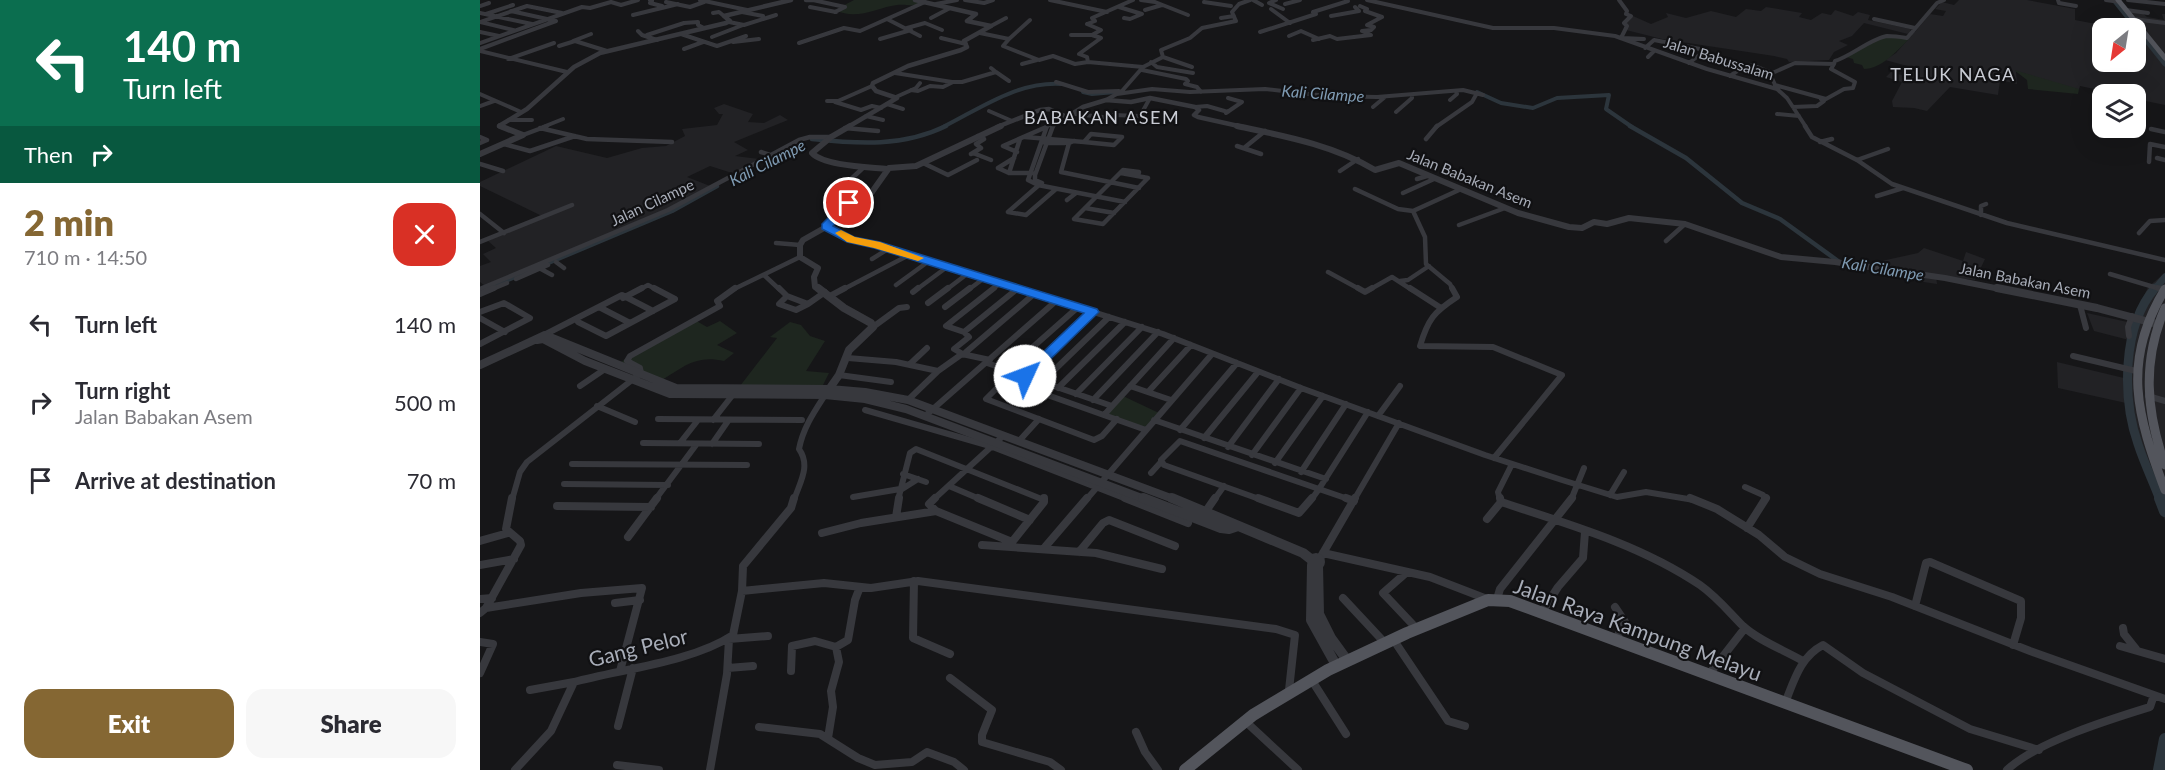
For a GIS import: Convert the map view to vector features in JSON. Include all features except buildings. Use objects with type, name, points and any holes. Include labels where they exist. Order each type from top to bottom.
[{"type":"main road","points":[[2118,1],[2133,18]]},
{"type":"main road","points":[[2146,34],[2165,58]]},
{"type":"main road","points":[[2164,289],[2145,320],[2135,371],[2141,421],[2147,445],[2165,489]]},
{"type":"main road","points":[[2165,309],[2157,324],[2147,375],[2147,395],[2158,448],[2165,465]]},
{"type":"main road","name":"Jalan Raya Kampung Melayu","points":[[1185,770],[1245,720],[1289,690],[1389,641],[1493,600],[1510,601],[1542,612],[1967,770]]},
{"type":"street","points":[[480,42],[583,7],[590,8],[611,2],[621,5],[638,0]]},
{"type":"street","points":[[650,0],[652,1],[650,3],[678,4],[696,9]]},
{"type":"street","points":[[700,0],[745,11],[759,17],[767,15]]},
{"type":"street","points":[[724,16],[791,0]]},
{"type":"street","points":[[806,0],[845,7],[834,12]]},
{"type":"street","points":[[915,0],[974,14],[980,11]]},
{"type":"street","points":[[936,4],[957,0]]},
{"type":"street","points":[[965,0],[987,4],[993,0]]},
{"type":"street","points":[[1050,0],[1107,12]]},
{"type":"street","points":[[1092,35],[1101,30],[1085,24],[1095,21],[1092,18],[1134,0]]},
{"type":"street","points":[[1141,0],[1166,3],[1188,15]]},
{"type":"street","points":[[1212,0],[1223,1],[1234,7]]},
{"type":"street","points":[[1162,57],[1161,50],[1190,38],[1205,27],[1236,21],[1232,12],[1234,7],[1243,1],[1251,0],[1262,5]]},
{"type":"street","points":[[1276,0],[1269,3],[1283,9]]},
{"type":"street","points":[[1285,4],[1300,0]]},
{"type":"street","points":[[1308,10],[1314,12],[1326,9],[1348,1],[1346,0]]},
{"type":"street","points":[[1342,4],[1355,7],[1369,0]]},
{"type":"street","name":"Jalan Babussalam","points":[[1369,0],[1493,28],[1554,28],[1622,38],[1689,63],[1776,87],[1793,107],[1811,136],[1857,160],[1884,179],[1904,188],[2007,223],[2165,260]]},
{"type":"street","points":[[1619,0],[1627,11],[1626,14],[1631,16],[1624,23],[1627,26],[1622,38],[1644,39]]},
{"type":"street","points":[[1834,64],[1795,63],[1770,74],[1776,87],[1826,99],[1844,89],[1853,88],[1855,82],[1831,69],[1834,64],[1835,61],[1851,56],[1857,50],[1882,37],[1907,38],[1937,3],[1944,0]]},
{"type":"street","points":[[2058,0],[2059,3],[2076,6]]},
{"type":"street","points":[[2107,0],[2118,1]]},
{"type":"street","points":[[2128,0],[2165,4]]},
{"type":"street","points":[[690,7],[708,1]]},
{"type":"street","points":[[799,43],[843,28],[861,31],[927,1]]},
{"type":"street","points":[[1388,4],[1395,1]]},
{"type":"street","points":[[821,2],[810,7],[841,13]]},
{"type":"street","points":[[1204,2],[1244,9]]},
{"type":"street","points":[[480,6],[489,3]]},
{"type":"street","points":[[1145,10],[1166,3]]},
{"type":"street","points":[[633,15],[665,4]]},
{"type":"street","points":[[486,14],[513,5]]},
{"type":"street","points":[[480,22],[528,6],[562,14]]},
{"type":"street","points":[[1312,40],[1329,36],[1338,39],[1370,36],[1371,34],[1362,31],[1371,30],[1374,27],[1367,24],[1382,18],[1360,6]]},
{"type":"street","points":[[1119,7],[1142,14],[1130,19],[1124,18]]},
{"type":"street","points":[[1331,16],[1359,11],[1355,7]]},
{"type":"street","points":[[931,18],[950,8]]},
{"type":"street","points":[[1271,9],[1301,31],[1321,39]]},
{"type":"street","points":[[1326,9],[1337,14]]},
{"type":"street","points":[[2126,10],[2148,13]]},
{"type":"street","points":[[480,50],[556,21],[511,11]]},
{"type":"street","points":[[713,13],[719,12],[729,22]]},
{"type":"street","points":[[1260,32],[1290,24],[1316,14],[1314,12]]},
{"type":"street","points":[[480,13],[532,24]]},
{"type":"street","points":[[1361,17],[1370,13]]},
{"type":"street","points":[[974,14],[977,15],[967,21],[991,26]]},
{"type":"street","points":[[712,37],[776,15]]},
{"type":"street","points":[[1221,18],[1234,16]]},
{"type":"street","points":[[835,102],[872,86],[873,83],[908,66],[957,52],[967,46],[964,41],[1006,18]]},
{"type":"street","points":[[887,19],[920,36]]},
{"type":"street","points":[[1874,19],[1915,28]]},
{"type":"street","points":[[1030,20],[1003,46],[1037,60]]},
{"type":"street","points":[[2146,21],[2165,23]]},
{"type":"street","points":[[480,22],[526,33]]},
{"type":"street","points":[[647,35],[685,23],[698,22],[698,25],[704,28]]},
{"type":"street","points":[[523,135],[500,127],[581,62],[607,51],[729,22],[744,25]]},
{"type":"street","points":[[880,39],[925,23],[942,30]]},
{"type":"street","points":[[1282,26],[1291,30]]},
{"type":"street","points":[[638,31],[644,37],[657,40]]},
{"type":"street","points":[[1288,36],[1301,31]]},
{"type":"street","points":[[480,32],[500,36]]},
{"type":"street","points":[[980,33],[1010,39]]},
{"type":"street","points":[[559,46],[591,34]]},
{"type":"street","points":[[681,34],[717,46],[746,36]]},
{"type":"street","points":[[1071,35],[1092,35],[1101,38],[1079,54],[1087,57],[1088,62]]},
{"type":"street","points":[[941,38],[966,44]]},
{"type":"street","points":[[729,42],[759,39]]},
{"type":"street","points":[[1645,48],[1652,40],[1700,49],[1702,53],[1689,63]]},
{"type":"street","points":[[573,41],[607,51]]},
{"type":"street","points":[[684,49],[704,41]]},
{"type":"street","points":[[480,42],[492,45]]},
{"type":"street","points":[[508,59],[554,43]]},
{"type":"street","points":[[1670,56],[1677,53],[1682,45]]},
{"type":"street","points":[[480,50],[493,52],[490,55],[567,72]]},
{"type":"street","points":[[1648,57],[1654,51]]},
{"type":"street","points":[[1022,64],[1053,56],[1076,64],[1088,62],[1142,69],[1184,78],[1188,81],[1185,84],[1197,87],[1201,91]]},
{"type":"street","points":[[1120,92],[1142,69],[1162,57],[1192,67]]},
{"type":"street","points":[[1151,62],[1156,67],[1193,73]]},
{"type":"street","points":[[1748,64],[1774,73]]},
{"type":"street","points":[[1730,76],[1743,67],[1754,66]]},
{"type":"street","points":[[991,68],[1009,81]]},
{"type":"street","points":[[895,73],[962,82],[996,72]]},
{"type":"street","points":[[912,90],[918,91],[930,86],[943,87],[953,82]]},
{"type":"street","points":[[1056,82],[1088,92],[1152,89],[1201,91],[1265,89],[1326,96],[1386,97],[1456,91],[1483,95]]},
{"type":"street","points":[[480,291],[556,262],[671,213],[736,174],[805,138],[828,139],[887,105],[896,97],[912,90],[920,83]]},
{"type":"street","points":[[872,86],[876,91],[896,97]]},
{"type":"street","points":[[1450,100],[1456,91]]},
{"type":"street","name":"Jalan Babakan Asem","points":[[828,139],[813,152],[814,156],[864,167],[887,169],[912,167],[977,136],[1045,109],[1061,117],[1075,114],[1082,108],[1106,100],[1120,92]]},
{"type":"street","points":[[1426,139],[1440,123],[1447,121],[1461,108],[1472,102],[1477,93]]},
{"type":"street","points":[[480,94],[521,112]]},
{"type":"street","points":[[1396,112],[1412,98],[1412,95]]},
{"type":"street","points":[[1793,107],[1817,106],[1824,101],[1812,96]]},
{"type":"street","points":[[1373,107],[1386,97]]},
{"type":"street","points":[[1075,114],[1111,119],[1113,115],[1140,116],[1150,98]]},
{"type":"street","name":"Jalan Babakan Asem","points":[[1106,100],[1131,102],[1150,98],[1195,107],[1199,110],[1194,115],[1198,117],[1265,131],[1358,159],[1376,170],[1398,162],[1504,208],[1530,217],[1577,228],[1593,222],[1607,224],[1629,218],[1685,224],[1781,257],[1835,262],[1945,278],[2132,316],[2157,324]]},
{"type":"street","points":[[1195,107],[1207,106],[1227,112],[1242,102],[1228,98]]},
{"type":"street","points":[[480,105],[494,101]]},
{"type":"street","points":[[827,101],[862,110],[873,106],[881,108]]},
{"type":"street","points":[[887,105],[903,108]]},
{"type":"street","points":[[989,111],[1012,121]]},
{"type":"street","points":[[1778,114],[1799,116]]},
{"type":"street","points":[[866,116],[883,120]]},
{"type":"street","points":[[1015,155],[1003,147],[1044,128],[1061,117]]},
{"type":"street","points":[[1033,173],[1045,137],[1061,117]]},
{"type":"street","points":[[480,154],[563,119]]},
{"type":"street","points":[[509,120],[532,120]]},
{"type":"street","points":[[540,128],[598,140],[672,142]]},
{"type":"street","points":[[845,128],[878,131]]},
{"type":"street","points":[[1044,128],[1046,143],[1028,180],[1056,189],[1099,195]]},
{"type":"street","points":[[2151,129],[2165,132]]},
{"type":"street","points":[[1244,148],[1265,131]]},
{"type":"street","points":[[1046,143],[1084,142],[1115,145],[1122,137],[1091,134],[1084,142]]},
{"type":"street","points":[[504,144],[530,151],[575,136]]},
{"type":"street","points":[[977,136],[984,139],[976,144],[981,148],[972,153],[991,160]]},
{"type":"street","points":[[480,137],[487,140],[480,143]]},
{"type":"street","points":[[1023,138],[1045,137],[1072,142]]},
{"type":"street","points":[[1009,173],[1023,138]]},
{"type":"street","points":[[1820,142],[1832,139]]},
{"type":"street","points":[[736,174],[805,142],[817,141]]},
{"type":"street","points":[[1072,142],[1060,171],[1139,188]]},
{"type":"street","points":[[2149,162],[2150,144],[2165,147]]},
{"type":"street","points":[[1237,146],[1261,154]]},
{"type":"street","points":[[1857,160],[1888,149]]},
{"type":"street","points":[[760,152],[770,155]]},
{"type":"street","points":[[1015,155],[998,168],[1009,173],[1033,173]]},
{"type":"street","points":[[2157,158],[2165,160]]},
{"type":"street","points":[[1340,171],[1358,159]]},
{"type":"street","points":[[923,163],[949,175],[976,160]]},
{"type":"street","points":[[480,164],[502,171]]},
{"type":"street","points":[[850,180],[864,167]]},
{"type":"street","points":[[480,172],[490,168]]},
{"type":"street","points":[[776,243],[800,245],[826,227],[849,203],[867,199],[887,169]]},
{"type":"street","points":[[1121,173],[1148,178],[1139,188],[1102,225],[1074,219],[1121,173]]},
{"type":"street","points":[[1416,179],[1427,176]]},
{"type":"street","points":[[1403,193],[1434,179]]},
{"type":"street","name":"Jalan Cilampe","points":[[480,291],[668,210],[720,184]]},
{"type":"street","points":[[1040,184],[1008,213],[1026,215],[1056,189]]},
{"type":"street","points":[[1040,184],[1127,201]]},
{"type":"street","points":[[1877,196],[1904,188]]},
{"type":"street","points":[[1355,189],[1382,200],[1401,212],[1413,212],[1459,190]]},
{"type":"street","points":[[1067,200],[1076,193]]},
{"type":"street","points":[[480,242],[572,204]]},
{"type":"street","points":[[1981,215],[1981,206],[1986,204]]},
{"type":"street","points":[[1085,208],[1114,213]]},
{"type":"street","points":[[1459,225],[1504,208]]},
{"type":"street","points":[[1413,212],[1425,237],[1426,264],[1450,284],[1457,294],[1456,299],[1436,310],[1426,326],[1420,346],[1493,347],[1562,375],[1494,458]]},
{"type":"street","points":[[480,214],[504,233]]},
{"type":"street","points":[[2139,233],[2150,221],[2165,220]]},
{"type":"street","points":[[1666,241],[1685,224]]},
{"type":"street","points":[[826,227],[851,240],[909,255],[1158,332],[1258,372],[1494,458],[1610,495],[1620,497],[1646,492],[1689,498],[1717,509],[1803,567],[2165,699]]},
{"type":"street","points":[[800,245],[800,257]]},
{"type":"street","points":[[872,259],[888,249]]},
{"type":"street","points":[[787,296],[781,300],[779,305],[796,310],[881,272],[909,255]]},
{"type":"street","points":[[623,363],[645,347],[720,306],[717,301],[735,288],[800,257]]},
{"type":"street","points":[[800,257],[818,268],[814,277],[814,285],[844,308],[871,323],[873,327]]},
{"type":"street","points":[[896,285],[929,261]]},
{"type":"street","points":[[556,262],[564,268]]},
{"type":"street","points":[[1400,281],[1408,280],[1429,266]]},
{"type":"street","points":[[913,292],[947,267]]},
{"type":"street","points":[[541,268],[552,275]]},
{"type":"street","points":[[1328,272],[1365,292],[1390,277],[1442,308]]},
{"type":"street","points":[[928,303],[967,274]]},
{"type":"street","points":[[2110,274],[2164,289]]},
{"type":"street","points":[[764,275],[787,296],[808,304]]},
{"type":"street","points":[[945,308],[983,279]]},
{"type":"street","points":[[999,284],[946,326],[964,332],[969,337],[954,349],[1112,406]]},
{"type":"street","points":[[482,364],[543,337],[601,308],[625,297],[648,285],[675,299],[606,336],[578,322],[601,308]]},
{"type":"street","points":[[964,332],[1017,289]]},
{"type":"street","points":[[908,400],[938,371],[1034,294]]},
{"type":"street","points":[[625,297],[653,311]]},
{"type":"street","points":[[926,416],[1056,301]]},
{"type":"street","points":[[480,312],[504,303],[530,317],[480,344]]},
{"type":"street","points":[[2080,305],[2086,328]]},
{"type":"street","points":[[710,770],[714,762],[715,735],[728,668],[729,639],[736,626],[746,560],[795,501],[806,466],[805,458],[799,449],[800,443],[809,420],[840,375],[849,350],[873,327],[900,307],[908,307]]},
{"type":"street","points":[[601,308],[630,323]]},
{"type":"street","points":[[1077,308],[1010,371],[1005,380],[986,399],[1094,440],[1100,438],[1117,419]]},
{"type":"street","points":[[1025,376],[1092,312]]},
{"type":"street","points":[[2132,316],[2130,334],[2141,336]]},
{"type":"street","points":[[1042,382],[1109,317]]},
{"type":"street","points":[[480,318],[505,332]]},
{"type":"street","points":[[1058,388],[1125,322]]},
{"type":"street","points":[[1076,394],[1142,327]]},
{"type":"street","points":[[1094,400],[1158,332]]},
{"type":"street","points":[[543,337],[623,363],[676,388],[735,392]]},
{"type":"street","points":[[543,337],[605,369],[670,394],[865,392],[908,400],[1206,511],[1306,554],[1317,561],[1430,577],[1493,600],[1575,495],[1584,468]]},
{"type":"street","points":[[1104,415],[1174,338]]},
{"type":"street","points":[[1148,392],[1191,345]]},
{"type":"street","points":[[910,364],[927,348]]},
{"type":"street","points":[[1045,547],[1212,354]]},
{"type":"street","points":[[2073,356],[2135,371]]},
{"type":"street","points":[[848,358],[910,364],[938,371]]},
{"type":"street","points":[[1180,430],[1237,363]]},
{"type":"street","points":[[580,386],[605,369]]},
{"type":"street","points":[[1204,450],[1208,440],[1258,372]]},
{"type":"street","points":[[483,611],[521,543],[508,533],[507,526],[521,469],[537,456],[543,447],[641,373]]},
{"type":"street","points":[[840,375],[891,382]]},
{"type":"street","points":[[1228,447],[1279,379]]},
{"type":"street","points":[[1005,380],[1146,430]]},
{"type":"street","points":[[1130,386],[1171,400]]},
{"type":"street","points":[[1378,416],[1400,386]]},
{"type":"street","points":[[1252,455],[1301,388]]},
{"type":"street","points":[[713,420],[735,392]]},
{"type":"street","points":[[828,392],[865,399],[926,416],[1188,523]]},
{"type":"street","points":[[2147,395],[2165,401]]},
{"type":"street","points":[[1275,463],[1323,396]]},
{"type":"street","points":[[1301,472],[1346,404]]},
{"type":"street","points":[[597,406],[635,422]]},
{"type":"street","points":[[865,410],[992,444]]},
{"type":"street","points":[[1161,462],[1298,513],[1303,511],[1326,479],[1368,412]]},
{"type":"street","points":[[658,419],[802,420]]},
{"type":"street","points":[[1019,441],[1039,419]]},
{"type":"street","points":[[680,443],[698,420]]},
{"type":"street","points":[[1154,420],[1326,479]]},
{"type":"street","points":[[712,444],[728,421]]},
{"type":"street","points":[[1342,663],[1311,620],[1317,561],[1399,423]]},
{"type":"street","points":[[915,515],[1003,436]]},
{"type":"street","points":[[1151,473],[1178,441],[1354,501]]},
{"type":"street","points":[[643,443],[759,444]]},
{"type":"street","points":[[628,537],[696,445]]},
{"type":"street","points":[[896,517],[903,474],[910,453],[916,449],[1044,498],[1044,502],[1011,544]]},
{"type":"street","points":[[572,464],[747,465]]},
{"type":"street","points":[[1501,502],[1498,492],[1512,464]]},
{"type":"street","points":[[1610,495],[1624,472]]},
{"type":"street","points":[[903,474],[926,482]]},
{"type":"street","points":[[853,497],[899,490],[918,479]]},
{"type":"street","points":[[564,484],[668,485]]},
{"type":"street","points":[[1098,485],[1221,528],[1238,526]]},
{"type":"street","points":[[949,486],[1030,520]]},
{"type":"street","points":[[1206,511],[1224,486]]},
{"type":"street","points":[[1745,486],[1763,495],[1766,499],[1747,528]]},
{"type":"street","points":[[1487,519],[1501,502]]},
{"type":"street","points":[[1501,502],[1656,559],[1692,580],[1725,606],[1745,628],[1803,660]]},
{"type":"street","points":[[929,504],[936,511],[1011,544]]},
{"type":"street","points":[[557,506],[651,507]]},
{"type":"street","points":[[822,532],[936,511]]},
{"type":"street","points":[[1078,552],[1108,520],[1175,546]]},
{"type":"street","points":[[1542,612],[1558,587],[1583,558],[1585,532]]},
{"type":"street","points":[[480,541],[508,533]]},
{"type":"street","points":[[982,545],[1011,544],[1124,556],[1162,569]]},
{"type":"street","points":[[480,565],[514,559]]},
{"type":"street","points":[[1915,606],[1925,565],[1930,562],[2020,601],[2021,618],[2013,645]]},
{"type":"street","points":[[1407,572],[1383,592],[1417,629]]},
{"type":"street","points":[[742,591],[824,583],[875,588],[914,581],[1158,611],[1291,632],[1295,639],[1289,690]]},
{"type":"street","points":[[914,581],[912,638],[944,649],[950,654]]},
{"type":"street","points":[[483,611],[581,593],[640,587],[642,590],[640,600],[620,671]]},
{"type":"street","points":[[836,647],[848,640],[855,600],[860,587]]},
{"type":"street","points":[[480,599],[492,598]]},
{"type":"street","points":[[1343,598],[1389,641],[1448,721],[1464,726]]},
{"type":"street","points":[[615,603],[640,600]]},
{"type":"street","points":[[1616,607],[1625,622],[1616,639]]},
{"type":"street","points":[[1710,673],[1745,628]]},
{"type":"street","points":[[2123,628],[2124,634],[2136,649]]},
{"type":"street","name":"Gang Pelor","points":[[516,770],[551,731],[574,682],[720,644],[729,639],[768,636]]},
{"type":"street","points":[[791,671],[792,646],[811,640],[824,640],[836,647],[839,662],[831,691],[833,707],[828,738]]},
{"type":"street","points":[[480,642],[493,644],[480,673]]},
{"type":"street","points":[[1785,703],[1803,660],[1811,651],[1822,645],[1863,673],[1970,729],[2039,750]]},
{"type":"street","points":[[2120,646],[2165,659]]},
{"type":"street","points":[[728,668],[753,666]]},
{"type":"street","points":[[618,726],[633,668]]},
{"type":"street","points":[[950,678],[992,710],[982,735],[982,742],[1050,762],[1061,770]]},
{"type":"street","points":[[1311,678],[1346,734]]},
{"type":"street","points":[[530,690],[574,682]]},
{"type":"street","points":[[2007,770],[2009,766],[2039,750],[2116,717],[2150,707],[2154,695]]},
{"type":"street","points":[[1245,720],[1298,770]]},
{"type":"street","points":[[759,727],[820,734],[858,758],[876,765],[912,762],[927,752],[954,762],[963,770]]},
{"type":"street","points":[[1136,732],[1145,752],[1158,770]]},
{"type":"street","points":[[617,765],[659,770]]},
{"type":"shaded area","points":[[854,0],[925,2],[914,5],[897,5],[858,14],[835,10]]},
{"type":"shaded area","points":[[1959,0],[2027,0],[2075,9],[2075,20],[2092,23],[2092,72],[2146,72],[2146,18],[2126,18],[2116,5],[2141,12],[2147,17],[2164,20],[2162,14],[2165,14],[2165,105],[2146,101],[2146,84],[2092,84],[2092,89],[2080,86],[2079,89],[2074,89],[2016,71],[2017,84],[2000,80],[1998,95],[1950,87],[1927,111],[1893,107],[1892,101],[1902,82],[1886,77],[1891,72],[1908,77],[1915,68],[1885,60],[1896,53],[1912,35],[1864,23],[1852,36],[1839,41],[1848,45],[1834,52],[1829,60],[1789,62],[1787,59],[1774,56],[1662,39],[1626,30],[1625,23],[1633,16],[1651,24],[1668,17],[1666,13],[1686,18],[1711,11],[1736,17],[1746,9],[1761,11],[1766,7],[1802,13],[1799,17],[1811,20],[1822,13],[1831,15],[1835,10],[1853,16],[1858,12],[1870,15],[1868,20],[1911,29],[1910,31],[1915,32],[1930,14],[1943,16],[1946,11],[1935,9],[1942,2],[1954,5]]},
{"type":"shaded area","points":[[1886,34],[1909,39],[1888,58],[1870,68],[1864,69],[1862,65],[1854,63],[1853,59],[1846,57]]},
{"type":"shaded area","points":[[2014,70],[2079,89],[2078,94],[2028,89],[2027,80]]},
{"type":"shaded area","points":[[724,104],[753,114],[748,122],[764,123],[780,115],[788,120],[734,142],[748,150],[735,156],[759,159],[732,173],[710,166],[687,177],[710,186],[671,207],[485,286],[480,282],[480,266],[491,262],[483,254],[496,248],[488,241],[542,216],[480,186],[480,182],[556,146],[607,158],[642,148],[666,146],[685,136],[682,129],[717,125],[723,114],[719,114],[714,108]]},
{"type":"shaded area","points":[[1924,248],[1963,261],[1966,252],[1985,259],[1975,280],[1936,276],[1937,284],[1890,277],[1878,266],[1877,262],[1918,253]]},
{"type":"shaded area","points":[[2165,273],[2165,521],[2134,439],[2126,403],[2058,388],[2057,362],[2124,378],[2129,340],[2094,331],[2087,313],[2132,323],[2148,287]]},
{"type":"shaded area","points":[[693,319],[707,327],[720,321],[737,333],[717,345],[734,353],[724,361],[706,359],[691,363],[662,380],[621,362],[637,350]]},
{"type":"shaded area","points":[[790,322],[801,325],[810,336],[825,341],[806,371],[829,373],[822,387],[740,386],[777,338],[770,337]]},
{"type":"shaded area","points":[[1123,396],[1159,413],[1146,428],[1106,414]]},
{"type":"waterway","points":[[2114,0],[2165,64]]},
{"type":"waterway","name":"Kali Cilampe","points":[[943,127],[1015,91],[1046,84],[1062,84]]},
{"type":"waterway","name":"Kali Cilampe","points":[[1083,92],[1092,94],[1115,92]]},
{"type":"waterway","name":"Kali Cilampe","points":[[1477,92],[1501,103],[1533,108],[1557,98],[1609,95],[1606,109],[1632,127]]},
{"type":"waterway","name":"Kali Cilampe","points":[[812,139],[864,143],[897,141],[914,138],[946,126]]},
{"type":"waterway","name":"Kali Cilampe","points":[[1630,126],[1686,158],[1742,203],[1780,219],[1838,261]]},
{"type":"waterway","name":"Kali Cilampe","points":[[541,266],[672,211],[717,186]]},
{"type":"waterway","name":"Kali Cilampe","points":[[489,288],[529,271]]},
{"type":"waterway","points":[[2154,290],[2165,277]]},
{"type":"waterway","points":[[2155,288],[2136,322],[2128,363],[2128,384],[2133,426],[2140,451],[2160,500]]},
{"type":"waterway","points":[[2160,498],[2165,511]]},
{"type":"waterway","points":[[2159,770],[2165,739]]},
{"type":"slow traffic","points":[[841,233],[851,240],[876,244],[918,258]]},
{"type":"district","name":"TELUK NAGA","points":[[1953,74]]},
{"type":"district","name":"BABAKAN ASEM","points":[[1102,117]]},
{"type":"route","points":[[849,203],[826,227],[851,240],[876,244],[1092,312],[1025,376]]}]
